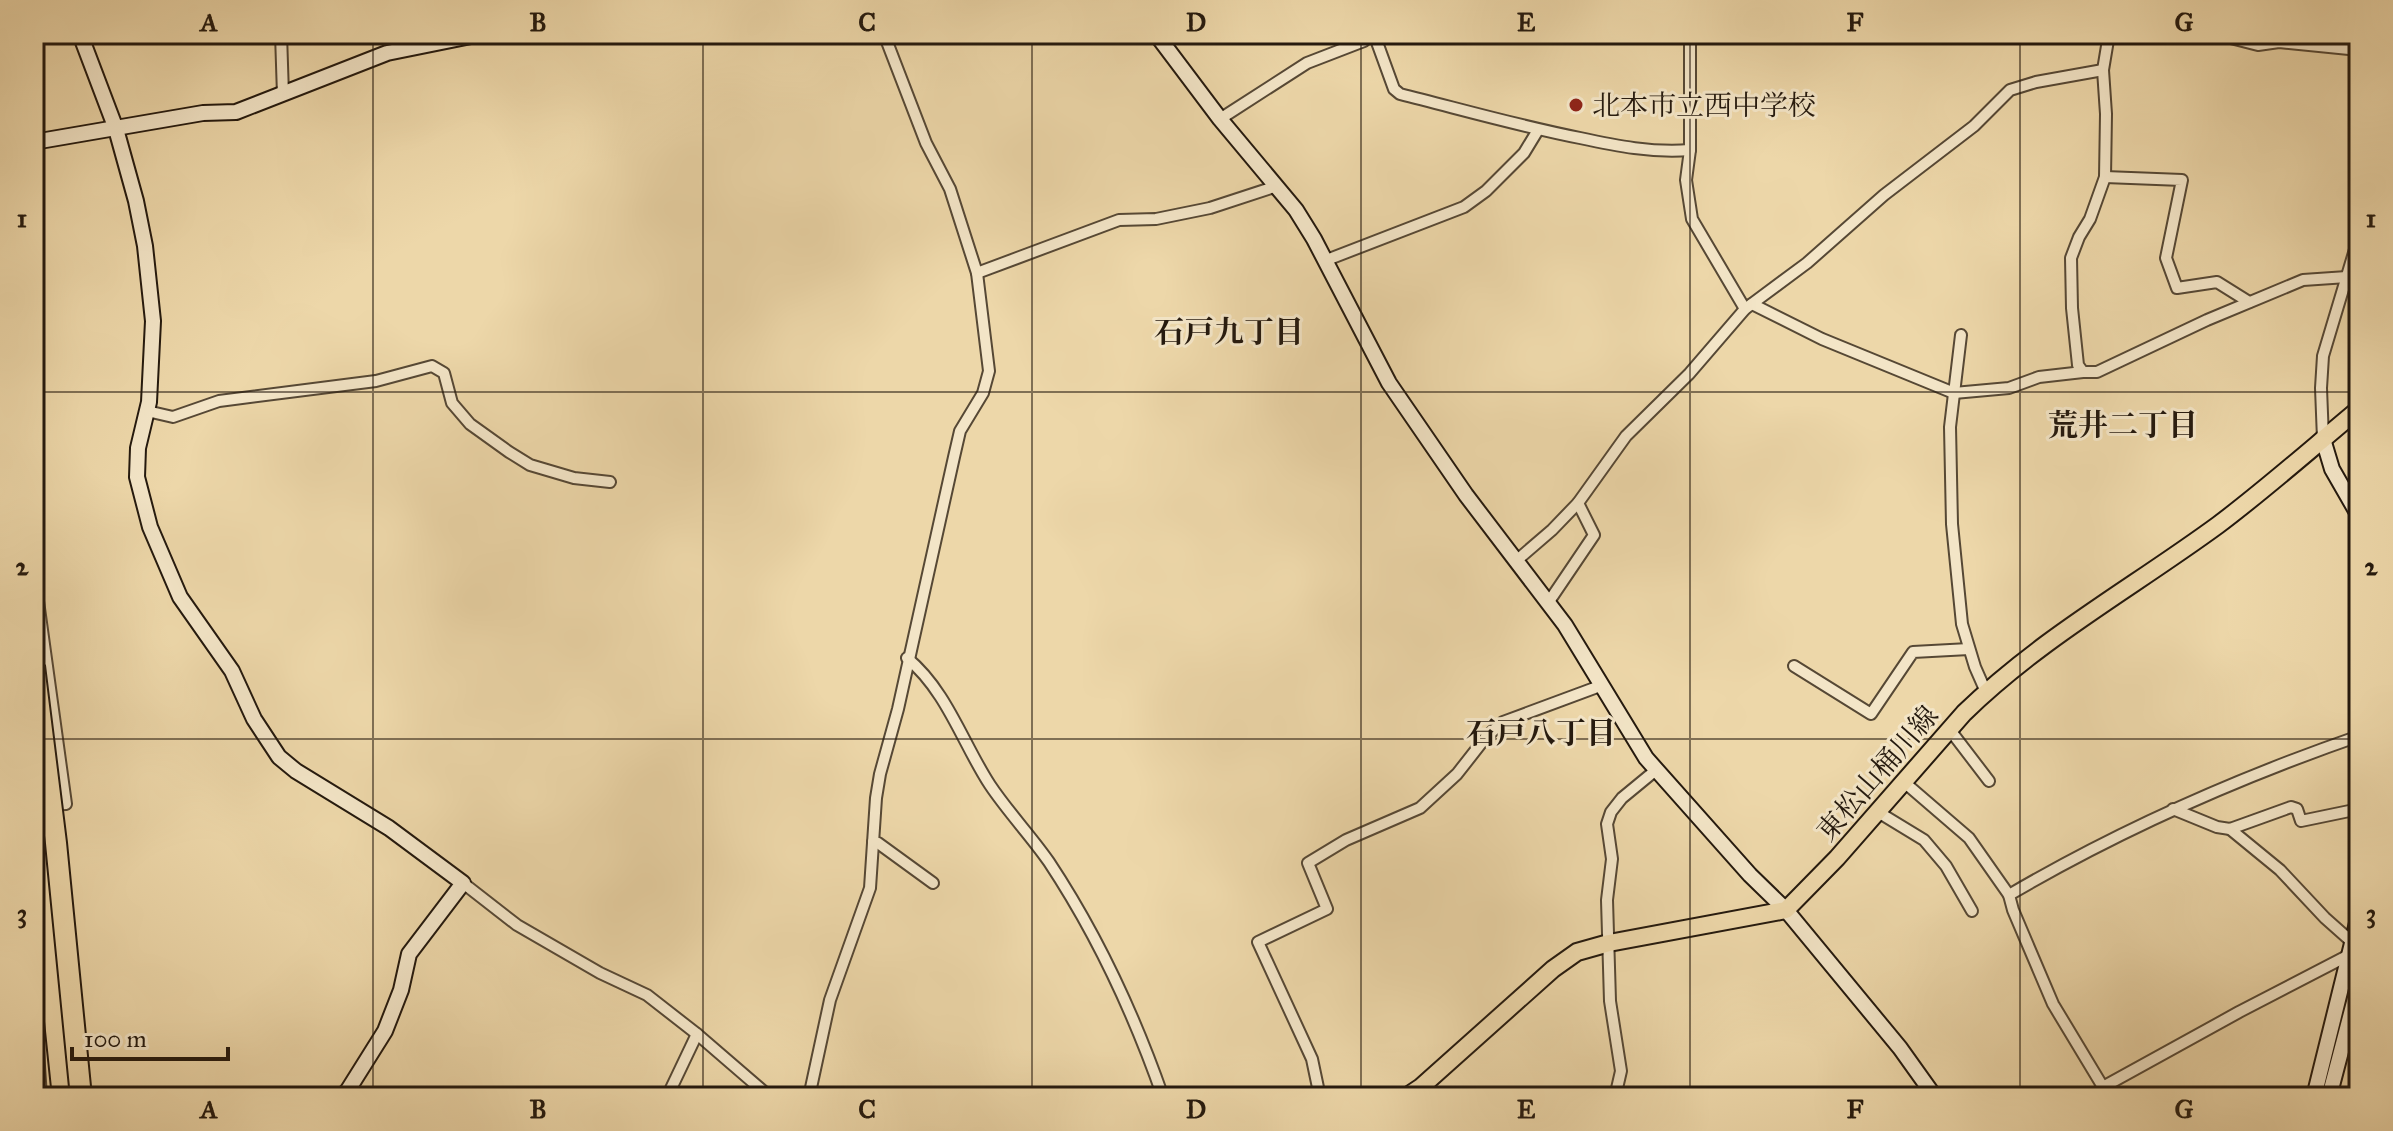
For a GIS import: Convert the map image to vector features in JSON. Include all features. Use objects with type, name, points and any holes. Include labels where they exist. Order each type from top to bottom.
[{"type":"highway","points":[[34,666],[56,843],[81,1097]]},
{"type":"highway","points":[[34,821],[63,1097]]},
{"type":"main road","name":"東松山桶川線","points":[[1786,910],[1986,692],[2029,655],[2219,524],[2359,409]]},
{"type":"main road","points":[[1406,1097],[1553,969],[1577,952],[1609,943],[1786,910]]},
{"type":"street","points":[[80,34],[116,129],[145,246],[153,321],[147,411],[138,448],[137,477],[150,527],[180,597],[232,671],[254,719],[274,750],[296,771],[389,828],[517,925],[600,973],[647,995],[770,1097]]},
{"type":"street","points":[[281,34],[283,95]]},
{"type":"street","points":[[34,142],[203,113],[236,112],[387,53],[481,34]]},
{"type":"street","points":[[809,1097],[830,1000],[870,888],[880,774],[898,709],[960,431],[983,393],[989,371],[977,273],[950,189],[926,143],[884,34]]},
{"type":"street","points":[[1156,34],[1220,119],[1277,186],[1314,239],[1389,383],[1457,483],[1565,625],[1646,758],[1750,875],[1786,910],[1900,1048],[1935,1097]]},
{"type":"street","points":[[1220,119],[1307,63],[1364,41],[1373,34],[1394,89],[1400,94],[1538,130],[1661,152],[1690,150]]},
{"type":"street","points":[[1690,34],[1690,150],[1686,180],[1692,219],[1748,306],[1954,393],[2009,388],[2039,377],[2097,372],[2303,280],[2347,277]]},
{"type":"street","points":[[2083,372],[2078,365],[2076,351],[2071,258],[2090,219],[2105,177],[2103,70],[2109,34]]},
{"type":"street","points":[[2215,34],[2258,45],[2280,38],[2359,50]]},
{"type":"street","points":[[1516,561],[1578,503],[1626,436],[1689,374],[1748,306],[1807,263],[1884,195],[1974,126],[2010,90],[2103,70]]},
{"type":"street","points":[[1324,261],[1464,207],[1486,191],[1524,153],[1538,130]]},
{"type":"street","points":[[2105,177],[2182,180],[2166,258],[2177,288],[2217,282],[2249,302]]},
{"type":"street","points":[[977,273],[1119,220],[1156,219],[1210,208],[1277,186]]},
{"type":"street","points":[[2359,236],[2323,356],[2321,388],[2323,439],[2332,469],[2359,516]]},
{"type":"street","points":[[1961,335],[1950,427],[1952,524],[1962,624],[1986,692]]},
{"type":"street","points":[[147,411],[173,417],[219,401],[376,381],[432,366],[444,373],[452,403],[470,424],[509,452],[530,465],[574,478],[610,482]]},
{"type":"street","points":[[1548,603],[1594,535],[1578,503]]},
{"type":"street","points":[[34,572],[66,804],[34,806]]},
{"type":"street","points":[[1794,666],[1871,714],[1913,652],[1969,649]]},
{"type":"street","points":[[907,658],[922,670],[989,784],[1048,862],[1105,955],[1141,1035],[1163,1097]]},
{"type":"street","points":[[1320,1097],[1312,1059],[1258,942],[1327,909],[1308,863],[1346,840],[1420,808],[1457,774],[1486,737],[1503,722],[1600,686]]},
{"type":"street","points":[[1950,730],[1989,781]]},
{"type":"street","points":[[2009,895],[2073,857],[2173,809],[2359,736]]},
{"type":"street","points":[[1615,1097],[1621,1071],[1610,1001],[1607,900],[1612,859],[1607,824],[1611,812],[1622,798],[1656,770]]},
{"type":"street","points":[[1904,782],[1969,838],[2009,895],[2053,1004],[2103,1087]]},
{"type":"street","points":[[2173,809],[2217,827],[2230,829],[2291,807],[2297,809],[2301,821],[2359,809]]},
{"type":"street","points":[[1878,812],[1924,840],[1946,866],[1972,911]]},
{"type":"street","points":[[2230,829],[2280,870],[2353,947]]},
{"type":"street","points":[[873,842],[933,883]]},
{"type":"street","points":[[341,1097],[385,1031],[401,990],[409,954],[463,883]]},
{"type":"street","points":[[2314,1097],[2359,915]]},
{"type":"street","points":[[2092,1097],[2103,1087],[2353,947]]},
{"type":"street","points":[[2329,1097],[2359,983]]},
{"type":"street","points":[[34,989],[41,1097]]},
{"type":"street","points":[[667,1097],[697,1034]]},
{"type":"place","name":"北本市立西中学校","points":[[1576,105]]},
{"type":"district","name":"石戸九丁目","points":[[1229,332]]},
{"type":"district","name":"荒井二丁目","points":[[2123,425]]},
{"type":"district","name":"石戸八丁目","points":[[1541,733]]}]
